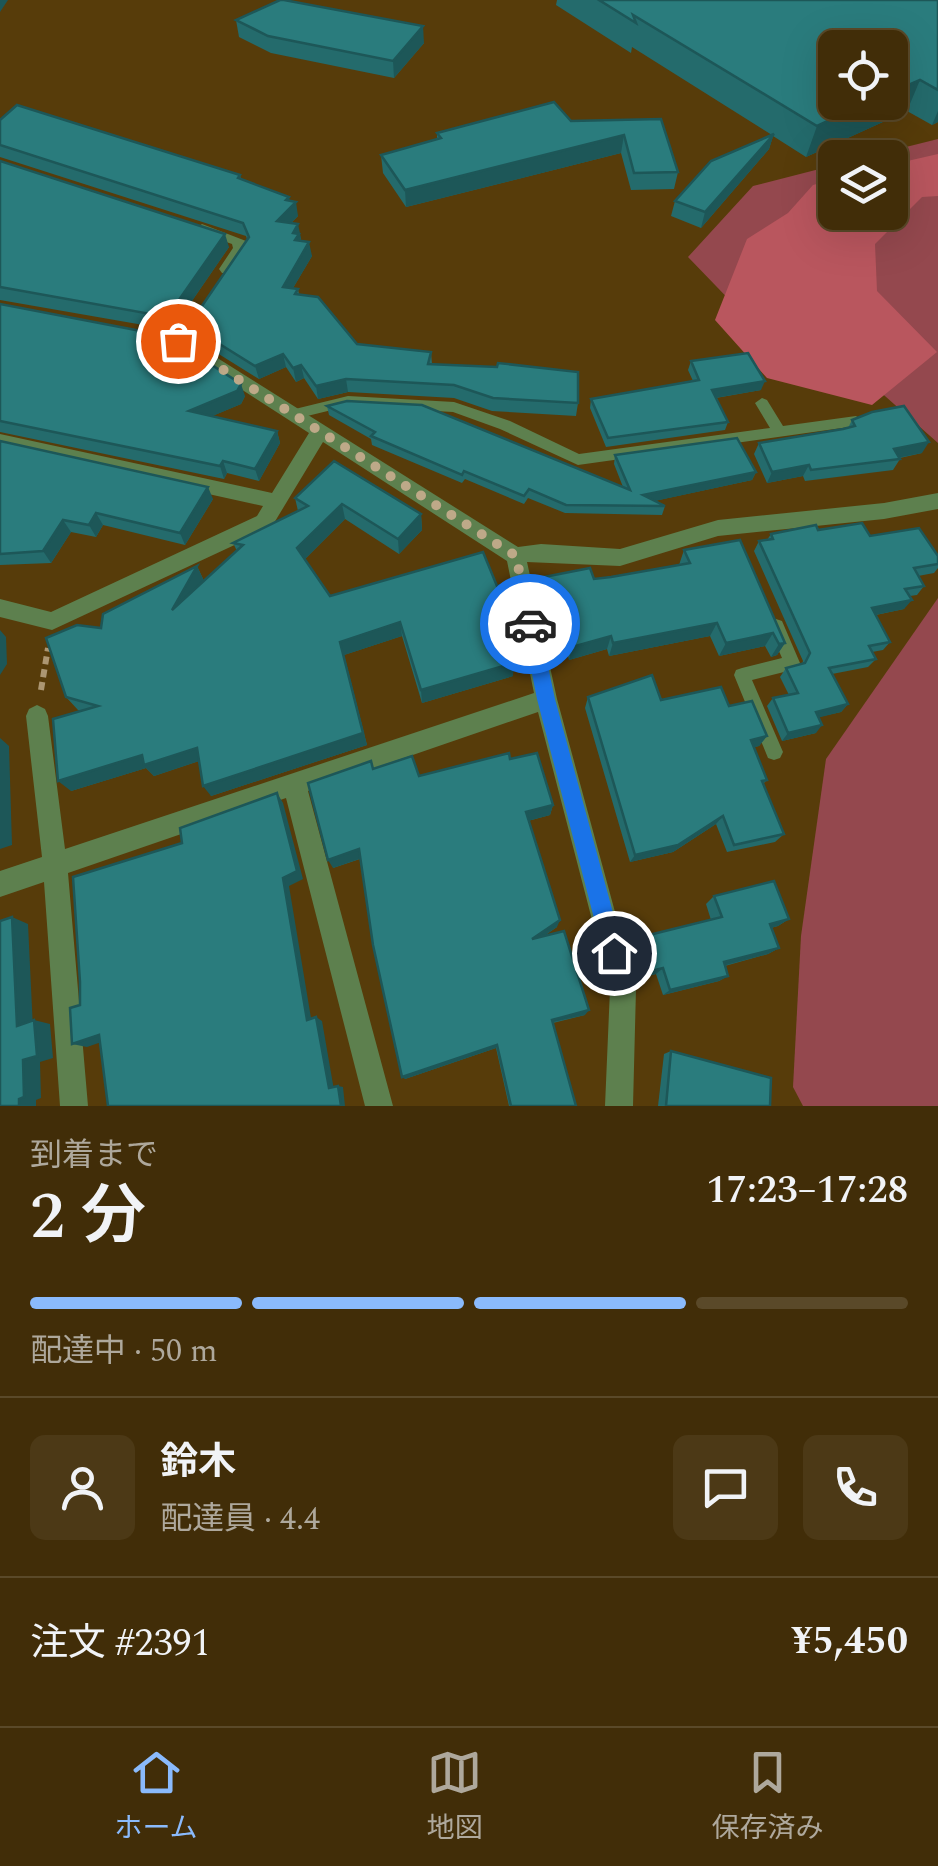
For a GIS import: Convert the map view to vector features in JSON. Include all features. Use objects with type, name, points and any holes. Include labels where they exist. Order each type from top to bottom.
[{"type":"street","points":[[183,223],[238,241],[241,248],[220,279]]},
{"type":"street","points":[[124,331],[183,333],[296,414],[516,556],[546,699],[623,989],[619,1106]]},
{"type":"street","points":[[0,608],[52,621],[264,522],[321,430]]},
{"type":"street","points":[[0,441],[278,502]]},
{"type":"street","points":[[516,556],[539,549],[609,559],[820,514],[895,513],[938,501]]},
{"type":"street","points":[[0,884],[546,699]]},
{"type":"street","points":[[36,716],[55,865],[74,1106]]},
{"type":"street","points":[[295,787],[379,1106]]},
{"type":"lane","points":[[296,414],[348,401],[454,407],[505,425],[578,460],[856,422]]},
{"type":"lane","points":[[762,403],[780,432]]},
{"type":"lane","points":[[770,612],[792,663],[742,675],[774,752]]},
{"type":"path","points":[[36,716],[52,621]]},
{"type":"shaded area","points":[[938,139],[938,443],[859,373],[773,345],[688,257],[753,186],[818,169],[818,230],[908,230],[908,146]]},
{"type":"shaded area","points":[[938,154],[938,196],[922,197],[908,211],[908,161]]},
{"type":"shaded area","points":[[818,184],[818,230],[889,230],[875,244],[877,291],[937,352],[872,405],[767,378],[715,320],[747,239],[788,213]]},
{"type":"shaded area","points":[[938,598],[938,1106],[803,1106],[793,1087],[801,936],[826,759]]},
{"type":"building","points":[[280,0],[423,26],[393,61],[268,36],[236,20]]},
{"type":"building","points":[[599,0],[938,0],[938,90],[920,80],[908,85],[908,30],[818,30],[818,120],[830,120],[817,126],[633,15],[636,23]]},
{"type":"building","points":[[554,102],[571,121],[661,119],[678,172],[634,173],[624,135],[405,190],[381,155],[441,138],[437,133]]},
{"type":"building","points":[[17,105],[240,175],[238,178],[289,197],[286,200],[296,202],[277,221],[298,224],[293,233],[299,234],[295,240],[309,242],[283,287],[298,289],[295,294],[318,297],[357,344],[431,352],[428,364],[497,367],[498,363],[578,372],[578,403],[493,398],[454,385],[346,379],[316,386],[301,365],[293,368],[283,354],[255,366],[189,325],[249,237],[243,223],[0,145],[0,120]]},
{"type":"building","points":[[774,134],[705,212],[675,201],[711,161]]},
{"type":"building","points":[[0,161],[225,234],[167,317],[0,287]]},
{"type":"building","points":[[0,304],[167,336],[241,384],[237,391],[189,411],[277,431],[255,469],[223,461],[220,466],[0,421]]},
{"type":"building","points":[[748,353],[765,381],[712,390],[728,422],[608,438],[591,399],[699,380],[691,361]]},
{"type":"building","points":[[347,401],[422,405],[630,490],[615,455],[737,438],[756,472],[643,495],[665,506],[566,505],[529,489],[524,496],[464,471],[462,475],[371,436],[375,432],[327,406]]},
{"type":"building","points":[[904,406],[929,442],[894,449],[900,459],[811,470],[809,465],[772,472],[759,443],[855,426],[852,420]]},
{"type":"building","points":[[0,441],[208,487],[180,533],[96,513],[89,525],[63,520],[43,551],[0,554]]},
{"type":"building","points":[[334,461],[421,514],[398,539],[342,504],[297,548],[330,596],[483,552],[497,586],[512,583],[522,633],[504,636],[514,663],[421,690],[400,622],[340,642],[363,733],[203,786],[197,748],[144,765],[142,755],[58,781],[53,719],[98,706],[66,697],[46,638],[77,625],[101,628],[103,614],[197,566],[172,610],[243,545],[233,543],[308,506],[295,498]]},
{"type":"building","points":[[862,523],[870,536],[919,528],[938,556],[938,564],[914,568],[924,586],[905,589],[912,600],[872,608],[890,642],[869,646],[876,659],[829,668],[848,704],[816,712],[822,725],[788,733],[773,698],[798,693],[786,668],[805,663],[810,653],[759,541],[773,539],[771,534],[816,525],[818,530]]},
{"type":"building","points":[[740,540],[785,643],[779,644],[773,633],[726,643],[717,623],[613,643],[611,636],[572,647],[565,625],[550,628],[539,578],[590,568],[594,579],[690,563],[684,550]]},
{"type":"building","points":[[652,675],[661,700],[721,687],[729,706],[752,701],[767,736],[751,740],[767,780],[762,781],[784,834],[734,845],[723,816],[678,845],[635,855],[588,697]]},
{"type":"building","points":[[509,753],[510,759],[537,753],[553,805],[526,812],[560,920],[532,939],[564,931],[589,1010],[552,1020],[576,1106],[511,1106],[497,1045],[402,1077],[373,945],[359,849],[328,860],[308,783],[371,761],[373,769],[412,756],[419,776]]},
{"type":"building","points":[[277,793],[297,871],[283,878],[307,1020],[316,1017],[329,1088],[338,1086],[341,1106],[108,1106],[99,1035],[72,1044],[70,1008],[80,1005],[73,877],[182,843],[180,828]]},
{"type":"building","points":[[774,881],[789,919],[770,924],[779,948],[724,962],[728,976],[670,990],[663,968],[647,972],[637,938],[722,917],[714,896]]},
{"type":"building","points":[[12,917],[17,1026],[34,1020],[37,1056],[23,1060],[24,1097],[19,1099],[19,1106],[0,1106],[0,921]]},
{"type":"building","points":[[671,1051],[771,1078],[770,1106],[666,1106]]},
{"type":"way so far","points":[[178,341],[516,556],[530,624]]},
{"type":"route","points":[[530,624],[546,699],[614,953]]}]
